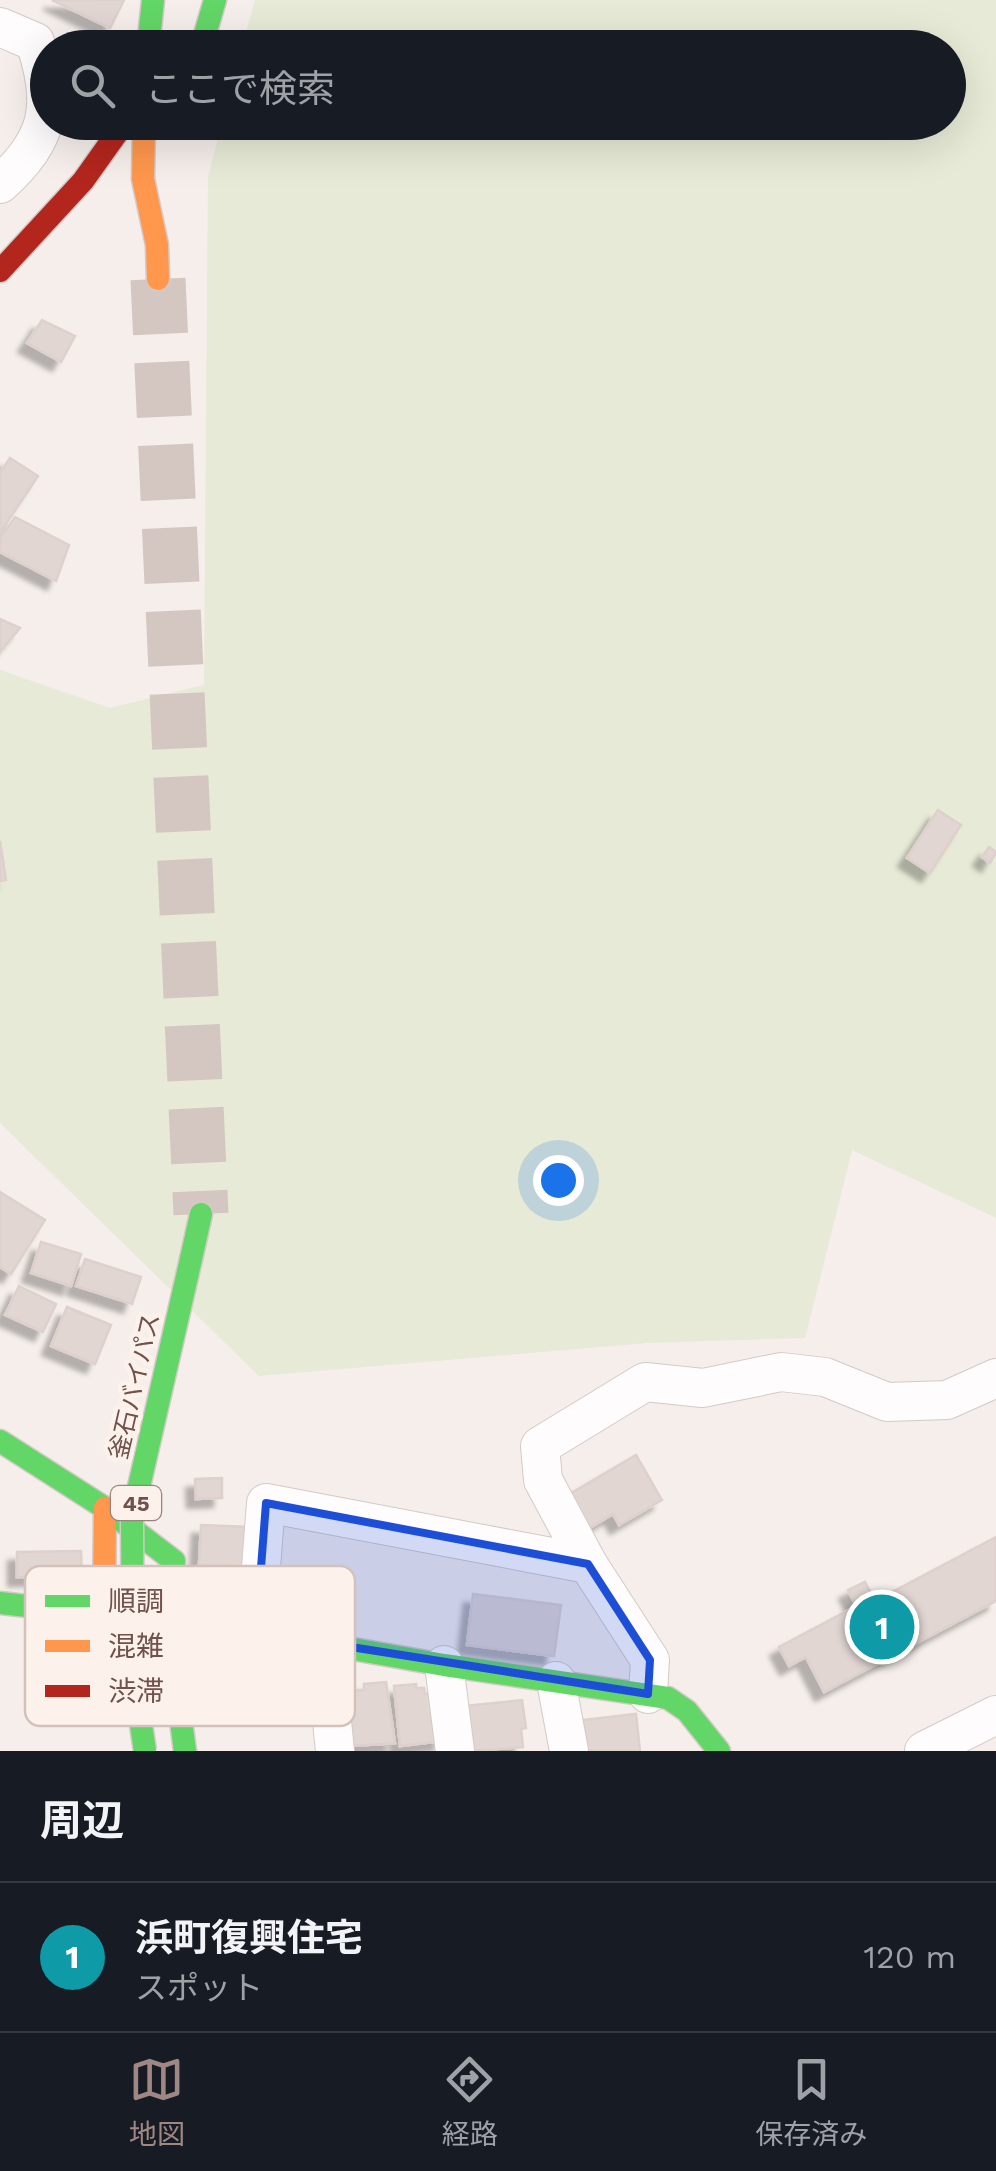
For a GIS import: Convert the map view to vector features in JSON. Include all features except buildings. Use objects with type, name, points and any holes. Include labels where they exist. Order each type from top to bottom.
[{"type":"main road","points":[[150,30],[153,0]]},
{"type":"main road","points":[[167,30],[176,0]]},
{"type":"main road","points":[[206,30],[215,0]]},
{"type":"main road","points":[[0,271],[115,140]]},
{"type":"main road","points":[[144,140],[143,179],[157,245],[158,280]]},
{"type":"main road","points":[[157,245],[168,196]]},
{"type":"main road","name":"釜石バイパス","points":[[132,1566],[132,1518],[201,1214]]},
{"type":"main road","points":[[0,1441],[105,1508],[174,1562],[174,1566]]},
{"type":"main road","points":[[104,1566],[105,1508]]},
{"type":"main road","points":[[0,1602],[25,1605]]},
{"type":"main road","points":[[355,1649],[668,1698],[687,1711],[718,1751]]},
{"type":"main road","points":[[119,1726],[123,1751]]},
{"type":"main road","name":"釜石バイパス","points":[[142,1726],[146,1751]]},
{"type":"main road","points":[[182,1726],[185,1751]]},
{"type":"street","points":[[0,27],[30,40]]},
{"type":"street","points":[[0,184],[22,165],[39,140]]},
{"type":"street","points":[[648,1694],[651,1669],[645,1649],[588,1564],[543,1480],[540,1446],[645,1382],[702,1388],[781,1372],[825,1377],[887,1402],[947,1400],[996,1378]]},
{"type":"street","points":[[261,1566],[266,1503],[588,1564]]},
{"type":"street","points":[[444,1665],[456,1751]]},
{"type":"street","points":[[556,1681],[568,1751]]},
{"type":"street","points":[[924,1751],[996,1715]]},
{"type":"street","points":[[332,1726],[335,1751]]},
{"type":"highlighted area","points":[[266,1503],[588,1564],[650,1660],[648,1694],[256,1632]]},
{"type":"green space","points":[[255,0],[996,0],[996,1218],[852,1150],[805,1338],[647,1343],[259,1376],[0,1123],[0,670],[110,708],[204,685],[208,177],[218,140],[966,140],[966,30],[247,30]]},
{"type":"tunnel","points":[[158,279],[201,1214]]},
{"type":"traffic: fast","points":[[150,30],[153,0]]},
{"type":"traffic: fast","points":[[206,30],[215,0]]},
{"type":"traffic: fast","points":[[191,1259],[201,1214]]},
{"type":"traffic: fast","points":[[132,1566],[132,1517],[191,1259]]},
{"type":"traffic: fast","points":[[0,1441],[105,1508],[174,1561],[174,1566]]},
{"type":"traffic: fast","points":[[0,1603],[25,1606]]},
{"type":"traffic: fast","points":[[355,1649],[668,1698],[687,1711],[719,1751]]},
{"type":"traffic: fast","points":[[141,1726],[145,1751]]},
{"type":"traffic: fast","points":[[182,1726],[185,1751]]},
{"type":"traffic: slow","points":[[144,140],[143,179],[157,245],[158,279]]},
{"type":"traffic: slow","points":[[104,1566],[105,1508]]},
{"type":"traffic: jam","points":[[0,271],[83,181],[112,140]]},
{"type":"place","name":"浜町復興住宅","points":[[882,1627]]}]
